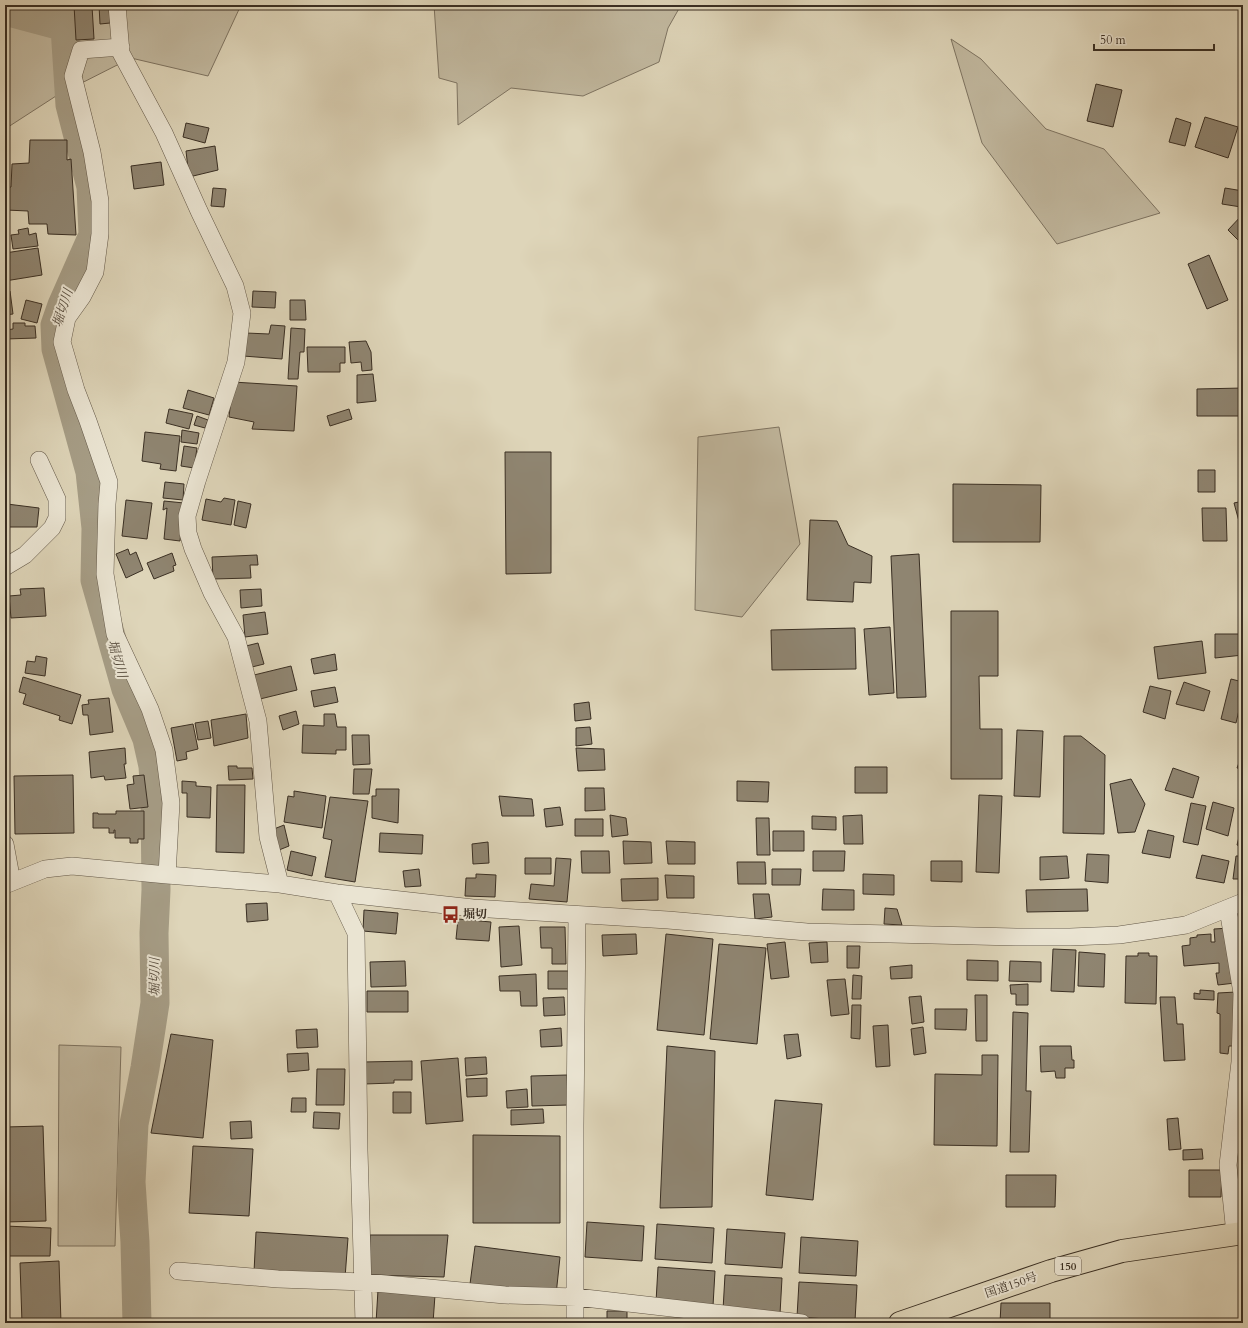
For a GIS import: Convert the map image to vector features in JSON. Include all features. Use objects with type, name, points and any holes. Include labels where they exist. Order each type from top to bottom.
[{"type":"highway","name":"国道150号","points":[[900,1323],[1051,1271],[1122,1251],[1239,1234]]},
{"type":"street","points":[[116,5],[121,53],[164,133],[198,211],[235,286],[242,313],[236,362],[187,516],[188,533],[193,549],[212,593],[236,637],[258,722],[268,837],[280,884]]},
{"type":"street","points":[[121,47],[81,50],[73,76],[92,152],[100,201],[100,234],[95,272],[82,297],[67,318],[62,342],[76,390],[109,482],[105,574],[115,634],[150,709],[164,750],[171,803],[167,875]]},
{"type":"street","points":[[5,567],[25,555],[52,528],[57,518],[57,499],[39,460]]},
{"type":"street","points":[[5,844],[8,884],[45,869],[72,866],[280,884],[337,893],[473,908],[668,920],[807,932],[1016,937],[1119,935],[1186,925],[1235,905],[1242,994],[1240,1062],[1228,1165],[1239,1234]]},
{"type":"street","points":[[337,893],[356,933],[359,1150],[364,1323]]},
{"type":"street","points":[[575,1323],[577,915]]},
{"type":"street","points":[[178,1271],[278,1279],[364,1282],[504,1296],[576,1297],[802,1323]]},
{"type":"shaded area","points":[[5,5],[241,5],[208,76],[131,58],[56,96],[5,129]]},
{"type":"shaded area","points":[[434,5],[681,5],[668,28],[659,62],[583,96],[511,88],[458,125],[457,83],[439,78]]},
{"type":"shaded area","points":[[951,39],[981,59],[1046,129],[1104,149],[1160,213],[1057,244],[982,143]]},
{"type":"shaded area","points":[[779,427],[800,544],[742,617],[695,610],[698,437]]},
{"type":"shaded area","points":[[59,1045],[121,1047],[115,1246],[58,1246]]},
{"type":"building","points":[[74,5],[92,6],[94,39],[76,40]]},
{"type":"building","points":[[99,5],[109,5],[110,23],[100,24]]},
{"type":"building","points":[[1096,84],[1122,90],[1113,127],[1087,121]]},
{"type":"building","points":[[1205,117],[1238,127],[1228,158],[1195,147]]},
{"type":"building","points":[[1176,118],[1191,123],[1185,146],[1169,142]]},
{"type":"building","points":[[186,123],[209,128],[205,143],[183,137]]},
{"type":"building","points":[[30,140],[67,140],[67,160],[71,159],[76,235],[48,234],[47,224],[29,224],[28,211],[6,210],[5,188],[11,187],[12,164],[29,163]]},
{"type":"building","points":[[215,146],[218,170],[189,177],[186,151]]},
{"type":"building","points":[[161,162],[164,185],[134,189],[131,166]]},
{"type":"building","points":[[7,170],[9,182],[5,182],[5,171]]},
{"type":"building","points":[[213,188],[226,189],[224,207],[211,206]]},
{"type":"building","points":[[1225,188],[1243,191],[1241,207],[1222,204]]},
{"type":"building","points":[[1243,214],[1243,245],[1228,230]]},
{"type":"building","points":[[28,228],[29,235],[36,233],[38,246],[13,249],[11,235],[19,234],[18,230]]},
{"type":"building","points":[[38,248],[42,275],[5,281],[5,253]]},
{"type":"building","points":[[1209,255],[1228,300],[1207,309],[1188,264]]},
{"type":"building","points":[[5,291],[10,291],[13,314],[5,315]]},
{"type":"building","points":[[253,291],[276,292],[275,308],[252,307]]},
{"type":"building","points":[[26,300],[42,304],[37,323],[21,319]]},
{"type":"building","points":[[290,300],[305,300],[306,320],[290,320]]},
{"type":"building","points":[[13,323],[25,323],[25,326],[35,326],[36,338],[6,339],[6,330],[13,329]]},
{"type":"building","points":[[271,325],[285,326],[282,359],[243,356],[246,333],[269,334]]},
{"type":"building","points":[[291,328],[305,329],[304,352],[300,352],[298,379],[288,379]]},
{"type":"building","points":[[366,341],[371,352],[372,370],[362,371],[361,362],[351,363],[349,342]]},
{"type":"building","points":[[307,347],[345,347],[345,363],[340,363],[340,372],[308,372]]},
{"type":"building","points":[[373,374],[376,401],[357,403],[357,375]]},
{"type":"building","points":[[233,382],[297,386],[294,431],[252,429],[254,422],[229,417]]},
{"type":"building","points":[[1243,388],[1243,416],[1197,416],[1197,389]]},
{"type":"building","points":[[188,390],[214,398],[209,415],[183,408]]},
{"type":"building","points":[[169,409],[193,414],[189,429],[166,423]]},
{"type":"building","points":[[349,409],[352,419],[330,426],[327,416]]},
{"type":"building","points":[[197,416],[208,420],[205,428],[194,425]]},
{"type":"building","points":[[182,430],[199,433],[197,444],[181,442]]},
{"type":"building","points":[[145,432],[180,436],[176,471],[160,469],[161,464],[142,461]]},
{"type":"building","points":[[184,446],[197,448],[194,468],[181,466]]},
{"type":"building","points":[[505,452],[551,452],[551,573],[506,574]]},
{"type":"building","points":[[1198,470],[1215,470],[1215,492],[1198,492]]},
{"type":"building","points":[[165,482],[184,484],[183,500],[163,498]]},
{"type":"building","points":[[953,484],[1041,485],[1040,542],[953,542]]},
{"type":"building","points":[[224,498],[235,500],[231,525],[202,520],[206,499],[221,502]]},
{"type":"building","points":[[126,500],[152,503],[147,539],[122,536]]},
{"type":"building","points":[[164,501],[184,503],[180,541],[164,539],[167,508],[163,510]]},
{"type":"building","points":[[238,501],[251,504],[246,528],[234,525]]},
{"type":"building","points":[[1243,501],[1243,536],[1234,503]]},
{"type":"building","points":[[7,504],[39,508],[37,527],[5,527]]},
{"type":"building","points":[[1202,508],[1226,508],[1227,541],[1203,541]]},
{"type":"building","points":[[810,520],[837,521],[848,545],[872,556],[871,583],[854,582],[853,602],[807,600]]},
{"type":"building","points":[[5,539],[8,558],[5,559]]},
{"type":"building","points":[[128,549],[130,555],[136,552],[143,570],[126,578],[116,554]]},
{"type":"building","points":[[172,553],[176,565],[173,566],[174,571],[154,579],[147,563]]},
{"type":"building","points":[[919,554],[926,697],[897,698],[891,556]]},
{"type":"building","points":[[257,555],[258,565],[250,565],[251,578],[213,579],[212,557]]},
{"type":"building","points":[[44,588],[46,616],[11,618],[9,596],[21,595],[20,589]]},
{"type":"building","points":[[261,589],[262,606],[241,608],[240,590]]},
{"type":"building","points":[[951,611],[998,611],[998,676],[979,676],[980,729],[1002,729],[1002,779],[951,779]]},
{"type":"building","points":[[265,612],[268,634],[245,637],[243,615]]},
{"type":"building","points":[[890,627],[894,693],[869,695],[864,629]]},
{"type":"building","points":[[855,628],[856,669],[772,670],[771,630]]},
{"type":"building","points":[[1215,634],[1243,634],[1243,655],[1215,658]]},
{"type":"building","points":[[1202,641],[1206,673],[1158,679],[1154,647]]},
{"type":"building","points":[[258,643],[264,664],[252,667],[242,647]]},
{"type":"building","points":[[335,654],[337,670],[314,674],[311,659]]},
{"type":"building","points":[[36,656],[47,658],[45,676],[25,673],[27,661],[35,662]]},
{"type":"building","points":[[291,666],[297,690],[260,699],[254,675]]},
{"type":"building","points":[[23,677],[81,695],[72,724],[59,720],[60,716],[23,704],[26,694],[19,692]]},
{"type":"building","points":[[1231,679],[1243,682],[1243,693],[1236,723],[1221,719]]},
{"type":"building","points":[[1184,682],[1210,691],[1204,711],[1176,704]]},
{"type":"building","points":[[1150,686],[1171,691],[1165,719],[1143,712]]},
{"type":"building","points":[[335,687],[338,702],[314,707],[311,691]]},
{"type":"building","points":[[109,698],[113,732],[90,735],[88,715],[83,715],[82,705],[89,704],[88,700]]},
{"type":"building","points":[[589,702],[591,719],[575,721],[574,704]]},
{"type":"building","points":[[296,711],[299,724],[283,730],[279,716]]},
{"type":"building","points":[[246,714],[248,738],[214,746],[211,720]]},
{"type":"building","points":[[324,714],[335,714],[337,727],[346,727],[346,750],[336,750],[336,754],[302,753],[303,725],[324,726]]},
{"type":"building","points":[[208,721],[211,738],[198,740],[195,723]]},
{"type":"building","points":[[193,724],[198,749],[186,752],[187,759],[177,761],[171,728]]},
{"type":"building","points":[[590,727],[592,744],[576,746],[576,728]]},
{"type":"building","points":[[1017,730],[1043,731],[1040,797],[1014,796]]},
{"type":"building","points":[[352,735],[369,735],[370,764],[353,765]]},
{"type":"building","points":[[1064,736],[1081,736],[1105,755],[1104,834],[1063,833]]},
{"type":"building","points":[[125,748],[126,764],[124,764],[126,778],[105,780],[104,776],[91,778],[89,752]]},
{"type":"building","points":[[576,748],[604,749],[605,770],[578,771]]},
{"type":"building","points":[[1243,752],[1243,769],[1237,768]]},
{"type":"building","points":[[228,766],[237,766],[237,768],[252,768],[253,779],[229,780]]},
{"type":"building","points":[[855,767],[887,767],[887,793],[855,793]]},
{"type":"building","points":[[1173,768],[1199,777],[1193,798],[1165,790]]},
{"type":"building","points":[[354,769],[372,769],[369,794],[353,794]]},
{"type":"building","points":[[73,775],[74,833],[15,834],[14,776]]},
{"type":"building","points":[[144,775],[148,807],[130,809],[127,785],[134,784],[133,776]]},
{"type":"building","points":[[1131,779],[1145,804],[1135,832],[1118,833],[1110,784]]},
{"type":"building","points":[[182,781],[196,782],[196,786],[211,787],[210,818],[187,817],[187,793],[182,793]]},
{"type":"building","points":[[737,781],[769,782],[768,802],[737,801]]},
{"type":"building","points":[[217,785],[245,785],[244,853],[216,852]]},
{"type":"building","points":[[585,788],[604,788],[605,810],[585,811]]},
{"type":"building","points":[[376,789],[399,789],[398,823],[372,818],[372,796],[376,796]]},
{"type":"building","points":[[294,791],[326,796],[322,828],[284,822],[288,796],[294,797]]},
{"type":"building","points":[[979,795],[1002,796],[999,873],[976,872]]},
{"type":"building","points":[[499,796],[532,799],[534,816],[502,816]]},
{"type":"building","points":[[330,797],[368,801],[355,882],[325,877],[332,840],[323,838]]},
{"type":"building","points":[[1213,802],[1234,808],[1228,836],[1206,829]]},
{"type":"building","points":[[1191,803],[1206,806],[1198,845],[1183,842]]},
{"type":"building","points":[[560,807],[563,825],[546,827],[544,809]]},
{"type":"building","points":[[116,811],[144,811],[144,839],[138,839],[138,843],[130,843],[130,838],[115,838],[115,830],[114,833],[109,833],[109,828],[93,828],[93,813],[116,814]]},
{"type":"building","points":[[610,815],[626,818],[628,835],[612,837]]},
{"type":"building","points":[[862,815],[863,844],[844,844],[843,816]]},
{"type":"building","points":[[812,816],[836,817],[836,830],[812,829]]},
{"type":"building","points":[[756,818],[769,818],[770,855],[757,855]]},
{"type":"building","points":[[575,819],[603,819],[603,836],[575,836]]},
{"type":"building","points":[[1243,821],[1243,847],[1237,845]]},
{"type":"building","points":[[284,825],[289,846],[279,850],[274,829]]},
{"type":"building","points":[[1148,830],[1174,836],[1170,858],[1142,853]]},
{"type":"building","points":[[773,831],[804,831],[804,851],[773,851]]},
{"type":"building","points":[[380,833],[423,835],[422,854],[379,852]]},
{"type":"building","points":[[623,841],[651,842],[652,863],[624,864]]},
{"type":"building","points":[[666,841],[695,842],[695,864],[668,864]]},
{"type":"building","points":[[488,842],[489,863],[473,864],[472,844]]},
{"type":"building","points":[[291,851],[316,857],[312,876],[287,870]]},
{"type":"building","points":[[581,851],[609,851],[610,873],[582,873]]},
{"type":"building","points":[[813,851],[845,851],[844,871],[813,871]]},
{"type":"building","points":[[1087,854],[1109,855],[1108,883],[1085,881]]},
{"type":"building","points":[[1202,855],[1229,861],[1224,883],[1196,878]]},
{"type":"building","points":[[1067,856],[1069,878],[1040,880],[1040,857]]},
{"type":"building","points":[[1236,856],[1243,856],[1243,879],[1233,879]]},
{"type":"building","points":[[525,858],[551,858],[551,874],[525,874]]},
{"type":"building","points":[[556,858],[571,859],[567,902],[529,899],[531,884],[554,886]]},
{"type":"building","points":[[931,861],[962,861],[962,882],[931,881]]},
{"type":"building","points":[[737,862],[765,862],[766,884],[738,884]]},
{"type":"building","points":[[419,869],[421,886],[405,887],[403,871]]},
{"type":"building","points":[[772,869],[801,869],[800,885],[772,885]]},
{"type":"building","points":[[476,874],[496,875],[495,897],[465,896],[466,878],[476,878]]},
{"type":"building","points":[[863,874],[894,875],[894,895],[863,894]]},
{"type":"building","points":[[665,875],[694,876],[694,898],[667,898]]},
{"type":"building","points":[[658,878],[658,900],[622,901],[621,879]]},
{"type":"building","points":[[823,889],[854,890],[854,910],[822,910]]},
{"type":"building","points":[[1087,889],[1088,911],[1027,912],[1026,890]]},
{"type":"building","points":[[753,894],[769,894],[772,917],[755,919]]},
{"type":"building","points":[[267,903],[268,920],[247,922],[246,904]]},
{"type":"building","points":[[885,908],[897,909],[902,925],[884,924]]},
{"type":"building","points":[[364,910],[398,913],[396,934],[363,931]]},
{"type":"building","points":[[1243,916],[1243,966],[1236,919]]},
{"type":"building","points":[[458,919],[491,922],[489,941],[456,939]]},
{"type":"building","points":[[519,926],[522,965],[501,967],[499,927]]},
{"type":"building","points":[[540,927],[565,927],[566,964],[552,964],[552,948],[541,948]]},
{"type":"building","points":[[1230,928],[1235,983],[1218,985],[1216,973],[1219,973],[1219,963],[1184,966],[1182,946],[1190,945],[1190,938],[1197,937],[1197,935],[1211,934],[1211,942],[1215,942],[1214,929]]},
{"type":"building","points":[[636,934],[637,954],[603,956],[602,935]]},
{"type":"building","points":[[666,934],[713,939],[704,1035],[657,1030]]},
{"type":"building","points":[[785,942],[789,977],[771,979],[767,944]]},
{"type":"building","points":[[827,942],[828,962],[811,963],[809,943]]},
{"type":"building","points":[[719,944],[766,948],[757,1044],[710,1039]]},
{"type":"building","points":[[847,946],[860,946],[859,968],[847,968]]},
{"type":"building","points":[[1053,949],[1076,950],[1074,992],[1051,991]]},
{"type":"building","points":[[1079,952],[1105,954],[1104,987],[1078,986]]},
{"type":"building","points":[[1138,953],[1149,953],[1149,956],[1157,956],[1156,1004],[1125,1003],[1126,956],[1138,956]]},
{"type":"building","points":[[967,960],[998,961],[998,981],[967,980]]},
{"type":"building","points":[[405,961],[406,986],[371,987],[370,962]]},
{"type":"building","points":[[1010,961],[1041,962],[1041,982],[1009,981]]},
{"type":"building","points":[[912,965],[912,978],[891,979],[890,967]]},
{"type":"building","points":[[548,971],[571,971],[572,989],[548,989]]},
{"type":"building","points":[[536,974],[537,1006],[521,1006],[520,991],[500,991],[499,976]]},
{"type":"building","points":[[853,975],[862,976],[861,999],[852,999]]},
{"type":"building","points":[[845,979],[849,1014],[831,1016],[827,980]]},
{"type":"building","points":[[1028,984],[1028,1005],[1016,1005],[1016,994],[1011,994],[1010,985]]},
{"type":"building","points":[[1200,990],[1214,991],[1214,1000],[1194,999],[1194,993],[1200,994]]},
{"type":"building","points":[[367,991],[408,991],[408,1012],[367,1012]]},
{"type":"building","points":[[1236,992],[1235,1046],[1229,1046],[1228,1054],[1220,1053],[1220,1014],[1217,1013],[1218,993]]},
{"type":"building","points":[[975,995],[987,995],[987,1041],[976,1041]]},
{"type":"building","points":[[921,996],[924,1022],[912,1024],[909,997]]},
{"type":"building","points":[[564,997],[565,1015],[544,1016],[543,998]]},
{"type":"building","points":[[1160,997],[1175,997],[1177,1024],[1183,1024],[1185,1060],[1164,1061]]},
{"type":"building","points":[[852,1005],[861,1005],[860,1039],[851,1038]]},
{"type":"building","points":[[935,1009],[967,1009],[966,1030],[935,1029]]},
{"type":"building","points":[[1013,1012],[1028,1013],[1026,1091],[1031,1091],[1029,1152],[1010,1152]]},
{"type":"building","points":[[888,1025],[890,1066],[876,1067],[873,1026]]},
{"type":"building","points":[[923,1027],[926,1053],[914,1055],[911,1029]]},
{"type":"building","points":[[561,1028],[562,1046],[541,1047],[540,1030]]},
{"type":"building","points":[[317,1029],[318,1047],[297,1048],[296,1030]]},
{"type":"building","points":[[171,1034],[213,1040],[203,1138],[151,1133]]},
{"type":"building","points":[[798,1034],[801,1056],[787,1059],[784,1035]]},
{"type":"building","points":[[667,1046],[715,1051],[712,1207],[660,1208]]},
{"type":"building","points":[[1040,1046],[1071,1046],[1074,1068],[1065,1068],[1065,1078],[1056,1078],[1055,1071],[1041,1072]]},
{"type":"building","points":[[308,1053],[309,1070],[288,1072],[287,1054]]},
{"type":"building","points":[[982,1055],[998,1055],[997,1146],[934,1145],[935,1074],[982,1075]]},
{"type":"building","points":[[5,1057],[7,1078],[5,1078]]},
{"type":"building","points":[[486,1057],[487,1074],[466,1076],[465,1058]]},
{"type":"building","points":[[458,1058],[463,1121],[426,1124],[421,1061]]},
{"type":"building","points":[[412,1061],[412,1080],[394,1080],[394,1083],[364,1084],[363,1062]]},
{"type":"building","points":[[317,1069],[345,1069],[344,1105],[316,1105]]},
{"type":"building","points":[[567,1075],[568,1105],[532,1106],[531,1076]]},
{"type":"building","points":[[487,1078],[487,1096],[467,1097],[466,1079]]},
{"type":"building","points":[[527,1089],[528,1107],[507,1108],[506,1091]]},
{"type":"building","points":[[393,1092],[411,1092],[411,1113],[393,1113]]},
{"type":"building","points":[[292,1098],[306,1098],[306,1112],[291,1112]]},
{"type":"building","points":[[775,1100],[822,1104],[813,1200],[766,1195]]},
{"type":"building","points":[[543,1109],[544,1123],[511,1125],[511,1110]]},
{"type":"building","points":[[314,1112],[340,1113],[339,1129],[313,1128]]},
{"type":"building","points":[[1178,1118],[1181,1149],[1169,1150],[1167,1119]]},
{"type":"building","points":[[251,1121],[252,1138],[231,1139],[230,1122]]},
{"type":"building","points":[[43,1126],[46,1221],[5,1222],[5,1127]]},
{"type":"building","points":[[473,1135],[560,1136],[560,1223],[473,1223]]},
{"type":"building","points":[[193,1146],[253,1149],[249,1216],[189,1213]]},
{"type":"building","points":[[1202,1149],[1203,1159],[1183,1160],[1183,1150]]},
{"type":"building","points":[[1189,1170],[1222,1170],[1221,1197],[1189,1197]]},
{"type":"building","points":[[1006,1175],[1056,1175],[1055,1207],[1006,1207]]},
{"type":"building","points":[[587,1222],[644,1226],[642,1261],[585,1257]]},
{"type":"building","points":[[657,1224],[714,1228],[712,1263],[655,1259]]},
{"type":"building","points":[[5,1226],[51,1228],[50,1256],[5,1256]]},
{"type":"building","points":[[727,1229],[785,1233],[782,1268],[725,1264]]},
{"type":"building","points":[[256,1232],[348,1238],[345,1278],[254,1272]]},
{"type":"building","points":[[370,1235],[448,1235],[444,1277],[370,1275]]},
{"type":"building","points":[[801,1237],[858,1241],[856,1276],[799,1273]]},
{"type":"building","points":[[475,1246],[560,1257],[556,1295],[470,1284]]},
{"type":"building","points":[[59,1261],[61,1323],[22,1323],[20,1263]]},
{"type":"building","points":[[658,1267],[715,1271],[713,1306],[656,1302]]},
{"type":"building","points":[[725,1275],[782,1278],[780,1314],[723,1310]]},
{"type":"building","points":[[799,1282],[857,1285],[855,1321],[797,1317]]},
{"type":"building","points":[[378,1290],[435,1295],[433,1323],[376,1323]]},
{"type":"building","points":[[1001,1303],[1050,1303],[1050,1323],[1000,1323]]},
{"type":"building","points":[[607,1311],[627,1311],[627,1323],[607,1323]]},
{"type":"building","points":[[662,1319],[682,1319],[682,1323],[662,1323]]},
{"type":"building","points":[[710,1320],[710,1323],[690,1323],[690,1321]]},
{"type":"waterway","name":"堀切川","points":[[65,5],[70,105],[91,187],[93,235],[62,305],[55,325],[56,349],[90,472],[96,528],[95,580],[126,689],[147,739],[153,766],[155,800],[155,1003],[145,1068],[134,1124],[131,1182],[135,1242],[137,1323]]},
{"type":"waterway","points":[[5,11],[65,27]]},
{"type":"place","name":"堀切","points":[[450,914]]}]
